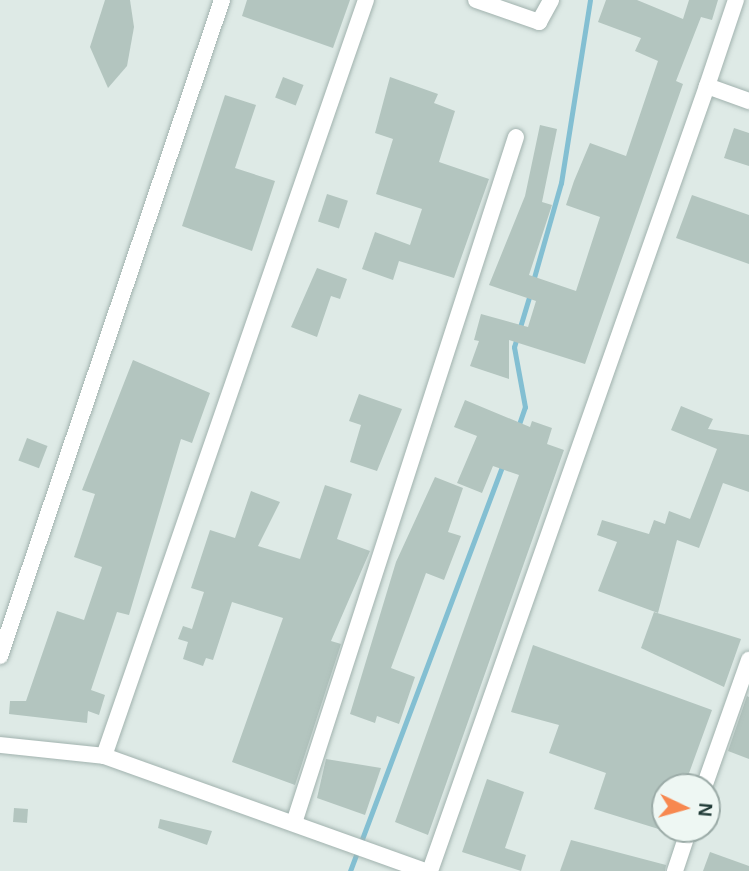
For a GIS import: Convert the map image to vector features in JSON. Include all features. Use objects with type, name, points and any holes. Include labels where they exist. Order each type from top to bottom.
[{"type":"street","points":[[0,656],[222,0]]},
{"type":"street","points":[[104,756],[366,0]]},
{"type":"street","points":[[476,0],[542,22],[551,0]]},
{"type":"street","points":[[0,745],[104,756],[428,871],[736,0]]},
{"type":"street","points":[[707,86],[749,100]]},
{"type":"street","points":[[294,823],[516,137]]},
{"type":"street","points":[[709,773],[749,660]]},
{"type":"street","points":[[675,871],[684,843]]},
{"type":"building","points":[[105,0],[130,0],[134,27],[127,66],[108,88],[90,47]]},
{"type":"building","points":[[247,0],[350,0],[333,48],[242,16]]},
{"type":"building","points":[[606,0],[637,0],[683,19],[689,0],[718,0],[712,20],[701,17],[676,81],[683,84],[585,364],[509,340],[509,379],[470,366],[479,341],[474,340],[481,314],[528,327],[536,301],[489,285],[525,196],[540,125],[557,129],[542,202],[552,205],[529,275],[576,291],[600,217],[566,205],[574,181],[590,143],[626,156],[658,61],[635,51],[641,38],[598,22]]},
{"type":"building","points":[[283,77],[304,85],[296,105],[275,98]]},
{"type":"building","points":[[390,77],[438,94],[434,103],[455,111],[439,162],[489,179],[454,278],[399,261],[393,280],[362,269],[375,232],[410,245],[422,209],[376,194],[393,139],[375,133]]},
{"type":"building","points":[[225,95],[256,105],[235,168],[275,181],[252,251],[182,226]]},
{"type":"building","points":[[734,128],[749,133],[749,166],[724,158]]},
{"type":"building","points":[[327,194],[348,201],[339,228],[318,222]]},
{"type":"building","points":[[692,195],[749,215],[749,264],[676,238]]},
{"type":"building","points":[[317,268],[347,279],[340,299],[331,296],[317,337],[291,327]]},
{"type":"building","points":[[133,360],[210,393],[192,443],[181,439],[129,615],[117,612],[91,690],[105,695],[99,715],[88,711],[87,723],[9,714],[10,701],[26,701],[57,611],[84,620],[102,567],[74,557],[95,494],[82,490]]},
{"type":"building","points":[[359,394],[402,409],[377,471],[350,462],[361,425],[349,421]]},
{"type":"building","points":[[465,400],[530,427],[532,421],[552,428],[547,444],[564,450],[428,835],[395,822],[519,475],[493,466],[482,493],[457,483],[477,436],[454,427]]},
{"type":"building","points":[[681,406],[713,419],[708,429],[749,435],[749,492],[723,483],[699,548],[677,540],[658,613],[598,591],[617,542],[597,535],[602,520],[649,534],[654,520],[665,524],[669,511],[690,519],[717,449],[671,430]]},
{"type":"building","points":[[27,438],[48,446],[39,468],[18,460]]},
{"type":"building","points":[[435,477],[463,488],[448,532],[461,536],[444,580],[426,573],[391,668],[415,677],[399,724],[377,716],[375,723],[350,714],[396,562]]},
{"type":"building","points":[[325,485],[352,494],[337,539],[370,551],[331,641],[341,644],[295,785],[232,762],[283,618],[232,602],[213,660],[206,658],[203,666],[183,659],[188,642],[178,639],[183,626],[192,629],[204,592],[191,588],[210,530],[235,538],[251,491],[280,502],[258,546],[300,559]]},
{"type":"building","points":[[654,612],[741,639],[724,687],[641,648]]},
{"type":"building","points":[[533,645],[712,710],[689,773],[651,773],[651,827],[594,809],[606,773],[549,753],[559,725],[511,712]]},
{"type":"building","points":[[747,696],[749,697],[749,759],[728,751]]},
{"type":"building","points":[[326,759],[381,768],[365,815],[317,798]]},
{"type":"building","points":[[487,779],[524,792],[505,848],[526,855],[521,871],[462,852]]},
{"type":"building","points":[[14,808],[28,809],[27,823],[13,822]]},
{"type":"building","points":[[160,819],[212,831],[207,845],[158,828]]},
{"type":"building","points":[[571,840],[666,865],[665,871],[560,871]]},
{"type":"building","points":[[710,852],[749,866],[749,871],[703,871]]},
{"type":"waterway","points":[[533,281],[561,183],[590,0]]},
{"type":"waterway","points":[[518,427],[525,407],[514,347],[530,294]]},
{"type":"waterway","points":[[350,871],[503,465]]}]
